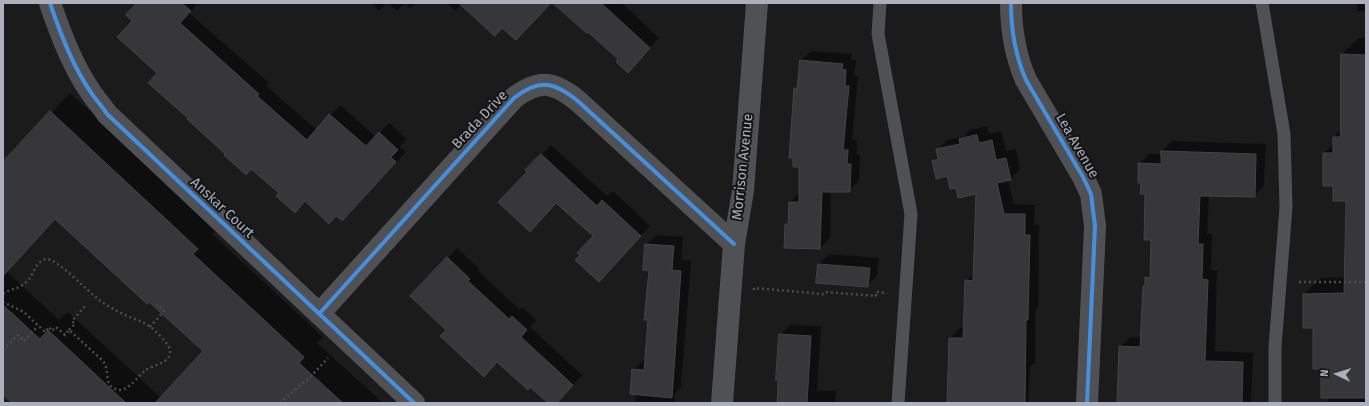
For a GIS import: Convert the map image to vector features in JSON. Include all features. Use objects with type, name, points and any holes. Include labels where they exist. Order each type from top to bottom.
[{"type":"street","name":"Anskar Court","points":[[50,3],[65,43],[80,75],[90,92],[107,114],[414,403]]},
{"type":"street","name":"Morrison Avenue","points":[[722,403],[734,244],[743,191],[758,3]]},
{"type":"street","name":"Lea Avenue","points":[[1011,3],[1014,49],[1020,67],[1026,80],[1083,177],[1091,194],[1095,226],[1087,403]]},
{"type":"street","name":"Brada Drive","points":[[319,314],[514,98],[529,88],[542,84],[553,85],[575,99],[734,244]]},
{"type":"lane","points":[[880,3],[878,34],[911,214],[898,403]]},
{"type":"lane","points":[[1262,3],[1284,134],[1286,207],[1275,347],[1275,403]]},
{"type":"path","points":[[3,294],[20,287],[32,275],[38,264],[46,259],[56,261],[98,299],[127,316],[150,327],[168,344],[170,350],[169,355],[167,360],[161,364],[146,369],[129,386],[123,390],[117,390],[112,388],[109,384],[106,365],[69,330]]},
{"type":"path","points":[[1279,282],[1366,282]]},
{"type":"path","points":[[754,295],[754,288],[823,294],[825,292],[876,296],[876,292]]},
{"type":"path","points":[[3,302],[24,312],[45,332],[49,327],[52,331],[56,327],[65,335],[75,324],[72,321],[86,306]]},
{"type":"path","points":[[150,327],[164,311],[157,304]]},
{"type":"path","points":[[3,350],[18,335],[24,341],[38,326]]},
{"type":"path","points":[[280,403],[312,375],[328,358]]},
{"type":"building","points":[[137,3],[182,3],[191,11],[180,23],[259,94],[257,96],[307,140],[329,114],[366,146],[379,132],[398,150],[391,157],[396,162],[342,221],[336,216],[329,224],[305,201],[295,213],[276,196],[279,193],[251,169],[246,175],[187,119],[188,118],[148,83],[157,73],[117,37],[132,21],[126,15]]},
{"type":"building","points":[[459,3],[551,3],[516,40],[502,28],[495,36]]},
{"type":"building","points":[[553,3],[601,3],[650,48],[628,73],[616,62],[618,59]]},
{"type":"building","points":[[1341,54],[1366,55],[1366,398],[1321,398],[1321,369],[1313,369],[1313,328],[1303,328],[1303,294],[1344,293],[1346,201],[1333,201],[1333,186],[1323,186],[1323,153],[1333,153],[1333,137],[1340,137]]},
{"type":"building","points":[[800,60],[843,64],[842,69],[846,70],[845,86],[849,86],[843,150],[848,150],[847,164],[851,164],[850,192],[822,192],[820,249],[784,248],[785,224],[788,224],[789,202],[799,202],[799,167],[793,167],[793,158],[789,158],[794,88],[797,88]]},
{"type":"building","points":[[50,111],[198,249],[193,254],[304,357],[299,363],[343,403],[155,403],[203,351],[149,302],[147,304],[55,219],[3,276],[3,162]]},
{"type":"building","points":[[977,135],[979,143],[992,140],[996,160],[1006,158],[1011,180],[997,183],[1004,214],[1025,214],[1025,235],[1030,235],[1028,320],[1026,320],[1025,403],[947,403],[949,338],[963,338],[965,280],[973,281],[976,194],[958,198],[956,188],[950,189],[947,176],[936,179],[932,161],[938,159],[936,149],[960,144],[959,139]]},
{"type":"building","points":[[1161,151],[1256,154],[1255,197],[1200,196],[1198,244],[1203,244],[1202,279],[1208,280],[1205,361],[1243,362],[1242,403],[1117,403],[1119,346],[1140,347],[1143,286],[1145,286],[1145,277],[1150,278],[1151,240],[1144,240],[1145,194],[1140,194],[1141,183],[1138,183],[1138,163],[1161,164]]},
{"type":"building","points":[[541,154],[597,206],[602,200],[641,236],[599,282],[575,260],[580,255],[577,253],[593,236],[556,203],[530,232],[498,202],[527,172],[525,170]]},
{"type":"building","points":[[645,244],[674,246],[672,270],[681,271],[672,398],[630,394],[632,369],[644,370],[648,320],[644,320],[649,271],[643,270]]},
{"type":"building","points":[[447,257],[470,279],[468,281],[509,319],[512,316],[527,330],[521,337],[573,385],[557,403],[548,403],[530,387],[528,390],[497,362],[484,377],[440,336],[446,330],[410,296]]},
{"type":"building","points":[[818,264],[870,268],[868,287],[816,283]]},
{"type":"building","points":[[3,305],[40,339],[48,330],[126,403],[12,403],[3,395]]},
{"type":"building","points":[[779,334],[811,336],[807,403],[777,403],[778,380],[776,380]]},
{"type":"cycle path","points":[[50,3],[72,60],[92,94],[107,114],[414,403]]},
{"type":"cycle path","points":[[1011,3],[1014,42],[1026,80],[1083,177],[1091,194],[1095,226],[1087,403]]},
{"type":"cycle path","points":[[319,314],[514,98],[532,87],[540,85],[547,85],[562,90],[579,102],[734,244]]}]
